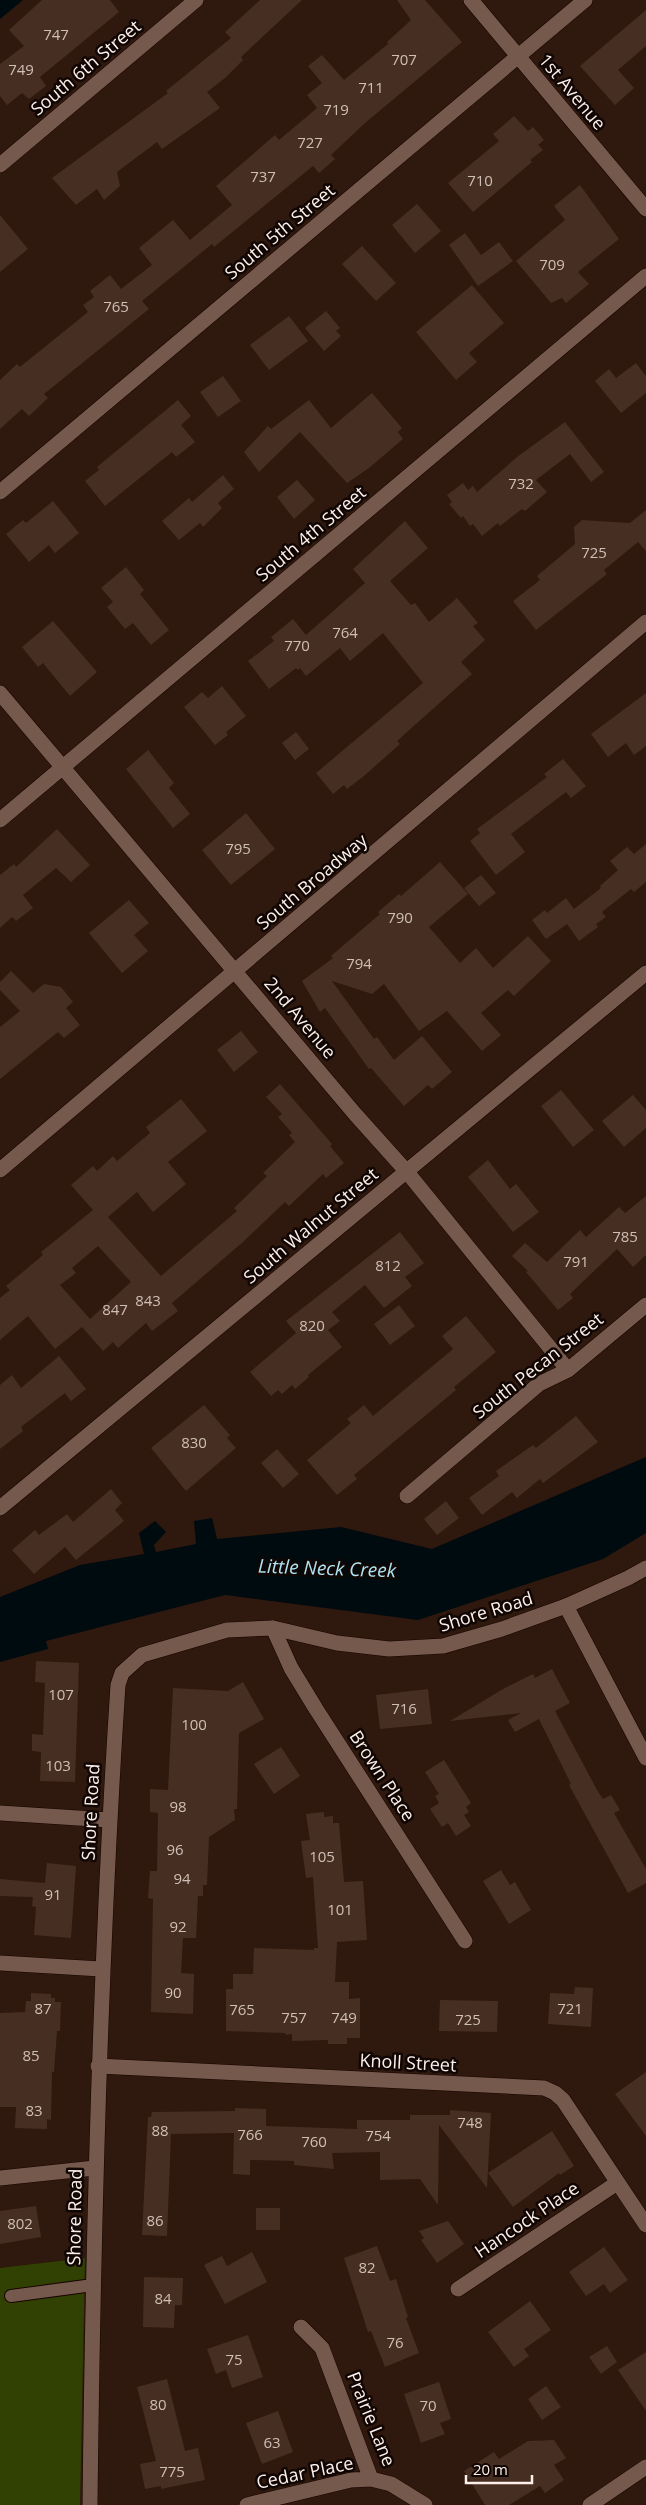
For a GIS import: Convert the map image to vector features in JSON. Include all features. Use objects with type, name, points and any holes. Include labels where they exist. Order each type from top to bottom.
[{"type":"street","name":"South 6th Street","points":[[0,164],[196,0]]},
{"type":"street","name":"1st Avenue","points":[[471,0],[646,209]]},
{"type":"street","name":"South 5th Street","points":[[0,492],[585,0]]},
{"type":"street","name":"South 4th Street","points":[[0,820],[646,276]]},
{"type":"street","name":"South Broadway","points":[[0,1170],[646,622]]},
{"type":"street","name":"2nd Avenue","points":[[0,692],[355,1114],[407,1172],[568,1370]]},
{"type":"street","name":"South Walnut Street","points":[[0,1508],[646,973]]},
{"type":"street","name":"South Pecan Street","points":[[407,1496],[539,1384],[568,1370],[646,1305]]},
{"type":"street","name":"Shore Road","points":[[90,2505],[95,2168],[101,1969],[118,1685],[122,1673],[142,1655],[227,1630],[273,1628],[337,1643],[389,1649],[443,1646],[502,1629],[566,1606],[646,1568]]},
{"type":"street","points":[[566,1606],[646,1758]]},
{"type":"street","name":"Brown Place","points":[[273,1628],[291,1668],[316,1709],[466,1942]]},
{"type":"street","points":[[0,1813],[109,1820]]},
{"type":"street","points":[[0,1963],[101,1969]]},
{"type":"street","name":"Knoll Street","points":[[98,2066],[544,2088],[555,2093],[563,2100],[646,2225]]},
{"type":"street","points":[[0,2178],[95,2168]]},
{"type":"street","name":"Hancock Place","points":[[458,2289],[617,2183]]},
{"type":"street","name":"Prairie Lane","points":[[301,2327],[322,2348],[371,2479],[392,2484],[425,2505]]},
{"type":"street","points":[[590,2505],[646,2467]]},
{"type":"street","name":"Cedar Place","points":[[247,2505],[351,2480],[371,2479]]},
{"type":"lane","points":[[11,2296],[93,2285]]},
{"type":"green space","points":[[85,2258],[80,2505],[0,2505],[0,2268]]},
{"type":"water","points":[[0,0],[23,0],[0,19]]},
{"type":"water","name":"Little Neck Creek","points":[[646,1457],[646,1533],[603,1559],[418,1620],[225,1595],[46,1641],[48,1649],[0,1662],[0,1597],[80,1565],[144,1554],[139,1533],[155,1521],[166,1532],[154,1545],[156,1552],[196,1544],[194,1521],[212,1518],[217,1539],[341,1527],[432,1549]]},
{"type":"building","points":[[42,0],[110,0],[119,12],[40,77],[46,86],[29,99],[22,93],[7,105],[0,96],[0,64],[24,46],[9,30]]},
{"type":"building","points":[[260,0],[302,0],[241,57],[243,60],[225,78],[207,92],[220,108],[162,149],[157,142],[117,172],[120,186],[104,200],[97,189],[76,205],[52,178],[168,93],[166,91],[231,38],[225,32]]},
{"type":"building","points":[[397,0],[425,0],[462,42],[365,123],[331,155],[335,159],[319,173],[313,166],[214,247],[212,244],[142,301],[149,309],[44,394],[48,398],[29,416],[22,409],[0,429],[0,380],[17,364],[20,367],[88,312],[83,305],[94,297],[90,291],[110,275],[121,289],[152,265],[139,248],[173,220],[190,240],[232,205],[216,186],[275,135],[279,140],[317,108],[307,95],[322,83],[308,66],[322,55],[344,80],[388,44],[387,42],[411,20]]},
{"type":"building","points":[[646,10],[646,46],[618,70],[634,88],[615,105],[580,66]]},
{"type":"building","points":[[514,116],[528,131],[533,127],[544,140],[538,145],[543,150],[530,160],[532,162],[473,212],[448,183],[499,141],[493,134]]},
{"type":"building","points":[[580,185],[619,239],[578,272],[589,284],[566,303],[562,298],[551,303],[516,261],[565,220],[554,206]]},
{"type":"building","points":[[417,204],[441,231],[415,253],[392,225]]},
{"type":"building","points":[[0,215],[28,249],[0,272]]},
{"type":"building","points":[[465,233],[481,255],[499,242],[513,261],[478,286],[449,245]]},
{"type":"building","points":[[362,246],[396,283],[376,301],[342,264]]},
{"type":"building","points":[[472,285],[504,323],[469,353],[477,362],[456,380],[416,332]]},
{"type":"building","points":[[326,311],[340,328],[336,331],[341,336],[324,351],[305,328]]},
{"type":"building","points":[[289,316],[308,341],[269,370],[250,345]]},
{"type":"building","points":[[636,363],[646,376],[646,393],[621,413],[595,381],[609,369],[616,378]]},
{"type":"building","points":[[223,376],[241,401],[218,417],[200,392]]},
{"type":"building","points":[[372,393],[402,428],[398,432],[403,439],[369,468],[347,483],[300,432],[259,472],[244,452],[268,426],[271,429],[309,400],[331,428]]},
{"type":"building","points":[[178,400],[191,416],[181,425],[195,442],[176,457],[172,452],[105,506],[85,481],[99,470],[97,467]]},
{"type":"building","points":[[565,422],[604,472],[591,482],[570,454],[536,480],[547,492],[525,511],[522,509],[500,526],[498,523],[482,536],[473,524],[470,526],[463,516],[461,518],[449,504],[452,502],[447,495],[463,483],[468,490],[473,486],[477,492],[517,457]]},
{"type":"building","points":[[223,475],[234,489],[218,503],[222,508],[203,527],[200,523],[179,540],[162,521],[189,498],[192,502]]},
{"type":"building","points":[[297,480],[315,500],[294,519],[277,497]]},
{"type":"building","points":[[53,501],[79,533],[55,553],[49,545],[29,562],[6,534],[23,520],[26,523]]},
{"type":"building","points":[[646,510],[646,551],[638,542],[604,570],[607,574],[536,630],[513,601],[540,580],[537,576],[575,544],[574,527],[582,520],[630,523]]},
{"type":"building","points":[[405,521],[428,548],[390,581],[411,605],[415,603],[429,622],[457,598],[478,623],[473,626],[485,640],[461,662],[472,674],[397,741],[400,744],[364,776],[347,789],[344,785],[333,794],[316,773],[423,683],[383,633],[350,661],[340,648],[306,676],[300,668],[298,670],[296,668],[269,689],[248,661],[274,641],[271,637],[293,619],[306,635],[365,583],[353,569]]},
{"type":"building","points":[[126,567],[144,590],[140,594],[169,630],[151,645],[133,623],[125,629],[107,607],[113,602],[101,588]]},
{"type":"building","points":[[53,621],[97,672],[70,696],[43,663],[38,667],[22,647]]},
{"type":"building","points":[[222,686],[246,716],[226,732],[228,735],[215,745],[184,707],[202,692],[208,698]]},
{"type":"building","points":[[646,693],[646,746],[634,755],[626,743],[608,757],[591,734]]},
{"type":"building","points":[[296,732],[309,749],[295,760],[282,743]]},
{"type":"building","points":[[148,750],[174,783],[169,788],[190,814],[173,828],[126,769]]},
{"type":"building","points":[[563,759],[586,786],[571,798],[566,792],[511,834],[525,852],[496,875],[470,841],[480,833],[477,829],[547,777],[544,774]]},
{"type":"building","points":[[246,813],[275,849],[231,885],[202,850]]},
{"type":"building","points":[[57,829],[90,865],[71,882],[56,868],[23,895],[33,908],[16,921],[12,917],[0,928],[0,875],[14,864],[16,867]]},
{"type":"building","points":[[646,844],[646,882],[634,892],[631,889],[602,912],[606,917],[596,924],[598,927],[579,941],[567,924],[546,939],[532,920],[545,910],[547,913],[566,898],[574,909],[601,888],[600,886],[618,870],[610,861],[627,847],[634,854]]},
{"type":"building","points":[[440,862],[468,894],[429,927],[460,963],[476,948],[493,968],[528,936],[551,961],[514,996],[508,990],[481,1013],[501,1035],[482,1051],[447,1011],[419,1031],[384,984],[372,994],[332,981],[374,1039],[377,1037],[394,1060],[422,1036],[452,1072],[432,1089],[428,1085],[404,1106],[371,1068],[369,1069],[325,1008],[320,1012],[302,981],[333,958],[331,956],[380,914],[378,912],[399,894],[401,896]]},
{"type":"building","points":[[481,875],[496,893],[479,906],[464,888]]},
{"type":"building","points":[[129,900],[149,923],[134,935],[148,951],[122,973],[89,933]]},
{"type":"building","points":[[11,971],[33,993],[44,984],[61,987],[73,1002],[66,1008],[80,1025],[64,1038],[58,1032],[0,1079],[0,1027],[20,1011],[0,990],[0,982]]},
{"type":"building","points":[[241,1031],[258,1052],[234,1072],[217,1050]]},
{"type":"building","points":[[280,1084],[332,1144],[330,1146],[344,1163],[326,1178],[323,1174],[289,1206],[285,1202],[243,1242],[172,1303],[178,1311],[152,1331],[146,1323],[118,1348],[113,1342],[103,1351],[82,1327],[55,1349],[28,1316],[0,1340],[0,1298],[10,1290],[6,1286],[43,1255],[41,1252],[93,1210],[71,1185],[93,1166],[97,1171],[113,1156],[117,1161],[150,1133],[146,1127],[181,1099],[207,1131],[168,1162],[186,1184],[153,1212],[137,1192],[108,1217],[161,1276],[237,1211],[234,1208],[267,1176],[263,1173],[295,1142],[289,1135],[292,1133],[278,1117],[282,1114],[266,1097]],"holes":[[[98,1246],[131,1282],[90,1319],[60,1285],[76,1273],[72,1268]]]},
{"type":"building","points":[[561,1090],[594,1130],[573,1147],[541,1106]]},
{"type":"building","points":[[633,1095],[646,1110],[646,1128],[624,1147],[602,1121]]},
{"type":"building","points":[[488,1160],[510,1189],[516,1184],[539,1212],[513,1232],[468,1177]]},
{"type":"building","points":[[646,1196],[646,1255],[633,1267],[617,1249],[570,1294],[573,1298],[558,1310],[526,1272],[528,1271],[512,1256],[525,1243],[547,1262],[580,1230],[586,1237],[619,1207],[625,1213]]},
{"type":"building","points":[[400,1232],[424,1263],[405,1277],[412,1286],[384,1308],[365,1285],[332,1312],[340,1321],[328,1330],[342,1347],[308,1375],[309,1377],[295,1389],[292,1385],[282,1394],[278,1390],[271,1396],[250,1372],[296,1333],[286,1321]]},
{"type":"building","points":[[399,1305],[415,1326],[390,1345],[374,1324]]},
{"type":"building","points":[[466,1316],[496,1352],[454,1387],[456,1390],[354,1475],[357,1479],[337,1495],[307,1460],[351,1423],[347,1419],[364,1405],[373,1416],[453,1349],[442,1336]]},
{"type":"building","points":[[59,1356],[86,1389],[71,1401],[65,1393],[21,1427],[23,1431],[0,1449],[0,1385],[12,1375],[21,1388]]},
{"type":"building","points":[[204,1405],[230,1435],[227,1438],[236,1448],[186,1491],[151,1448]]},
{"type":"building","points":[[576,1416],[598,1442],[543,1483],[540,1479],[517,1498],[512,1492],[482,1515],[469,1498],[499,1476],[496,1471],[533,1445],[536,1448]]},
{"type":"building","points":[[277,1449],[299,1474],[283,1488],[261,1463]]},
{"type":"building","points":[[111,1489],[122,1503],[115,1510],[124,1521],[76,1560],[65,1547],[34,1574],[12,1550],[35,1530],[39,1535],[67,1514],[73,1522]]},
{"type":"building","points":[[446,1501],[459,1518],[437,1535],[424,1519]]},
{"type":"building","points":[[36,1661],[79,1663],[75,1782],[40,1781],[41,1752],[32,1751],[32,1734],[43,1735],[45,1683],[35,1682]]},
{"type":"building","points":[[552,1669],[570,1703],[555,1711],[597,1790],[603,1799],[611,1795],[620,1810],[614,1813],[646,1869],[646,1883],[628,1893],[569,1785],[571,1784],[539,1719],[515,1732],[508,1720],[521,1713],[450,1721],[503,1689],[533,1674],[535,1678]]},
{"type":"building","points":[[243,1682],[264,1719],[239,1733],[237,1809],[234,1809],[235,1820],[209,1837],[207,1885],[203,1885],[203,1896],[198,1896],[196,1938],[183,1938],[181,1973],[194,1974],[193,2014],[151,2012],[153,1899],[148,1898],[150,1871],[157,1871],[158,1813],[150,1812],[150,1789],[168,1790],[173,1688],[228,1691]]},
{"type":"building","points":[[428,1689],[432,1724],[380,1729],[376,1695]]},
{"type":"building","points":[[281,1747],[300,1776],[274,1794],[254,1764]]},
{"type":"building","points":[[444,1760],[471,1803],[466,1807],[469,1812],[464,1815],[471,1826],[456,1836],[448,1823],[442,1827],[430,1809],[439,1803],[435,1796],[439,1794],[425,1772]]},
{"type":"building","points":[[324,1812],[324,1817],[333,1816],[333,1823],[339,1823],[344,1882],[363,1881],[367,1940],[337,1942],[335,1982],[349,1982],[349,1999],[360,1998],[360,2038],[347,2038],[347,2044],[328,2044],[328,2040],[292,2041],[292,2034],[286,2035],[285,2033],[226,2031],[226,1989],[233,1989],[233,1974],[253,1974],[254,1948],[314,1950],[314,1948],[318,1948],[313,1877],[306,1878],[301,1841],[310,1840],[306,1814]]},
{"type":"building","points":[[47,1863],[76,1866],[71,1938],[34,1935],[36,1907],[32,1906],[33,1897],[0,1896],[0,1879],[45,1883]]},
{"type":"building","points":[[501,1870],[510,1885],[515,1882],[531,1910],[509,1924],[483,1881]]},
{"type":"building","points":[[575,1987],[593,1988],[591,2027],[548,2024],[550,1993],[574,1994]]},
{"type":"building","points":[[31,1993],[51,1994],[51,1998],[55,1998],[55,2002],[61,2002],[60,2031],[57,2031],[54,2072],[52,2072],[51,2120],[47,2119],[47,2129],[15,2128],[16,2107],[0,2107],[0,2013],[25,2012],[26,2001],[31,2001]]},
{"type":"building","points":[[440,2000],[498,2001],[497,2032],[439,2031]]},
{"type":"building","points":[[646,2072],[646,2136],[615,2094]]},
{"type":"building","points":[[235,2108],[266,2109],[266,2126],[357,2129],[357,2120],[410,2120],[410,2115],[450,2115],[450,2110],[491,2113],[487,2188],[439,2125],[438,2205],[420,2179],[380,2180],[380,2152],[332,2153],[334,2169],[294,2165],[294,2161],[250,2160],[250,2175],[233,2174],[234,2133],[171,2134],[167,2236],[142,2235],[148,2117],[151,2117],[152,2112],[235,2111]]},
{"type":"building","points":[[552,2131],[574,2166],[560,2175],[559,2173],[513,2207],[488,2173]]},
{"type":"building","points":[[36,2206],[41,2237],[0,2244],[0,2211]]},
{"type":"building","points":[[256,2208],[280,2208],[280,2230],[256,2230]]},
{"type":"building","points":[[448,2221],[464,2244],[437,2263],[421,2240],[424,2238],[419,2231]]},
{"type":"building","points":[[377,2246],[390,2281],[396,2279],[408,2317],[406,2318],[419,2353],[385,2367],[371,2331],[368,2332],[344,2258]]},
{"type":"building","points":[[604,2247],[628,2280],[610,2293],[604,2284],[586,2296],[569,2272]]},
{"type":"building","points":[[252,2252],[267,2282],[225,2304],[204,2265],[222,2256],[227,2266]]},
{"type":"building","points":[[144,2277],[183,2278],[182,2305],[175,2305],[174,2328],[143,2327]]},
{"type":"building","points":[[530,2301],[551,2330],[524,2349],[529,2356],[514,2367],[488,2332]]},
{"type":"building","points":[[248,2335],[263,2377],[232,2388],[226,2370],[216,2374],[207,2349]]},
{"type":"building","points":[[607,2346],[617,2362],[601,2374],[589,2357]]},
{"type":"building","points":[[646,2352],[646,2411],[618,2370]]},
{"type":"building","points":[[167,2379],[185,2451],[198,2448],[205,2480],[161,2489],[161,2486],[145,2489],[140,2464],[156,2461],[137,2387]]},
{"type":"building","points":[[439,2382],[451,2419],[440,2423],[445,2434],[421,2443],[404,2394]]},
{"type":"building","points":[[546,2386],[561,2407],[542,2420],[528,2399]]},
{"type":"building","points":[[278,2411],[293,2452],[262,2464],[246,2423]]},
{"type":"building","points":[[554,2440],[566,2458],[554,2465],[564,2480],[545,2493],[540,2486],[509,2505],[485,2505],[464,2471],[494,2452],[499,2459],[528,2441]]}]
